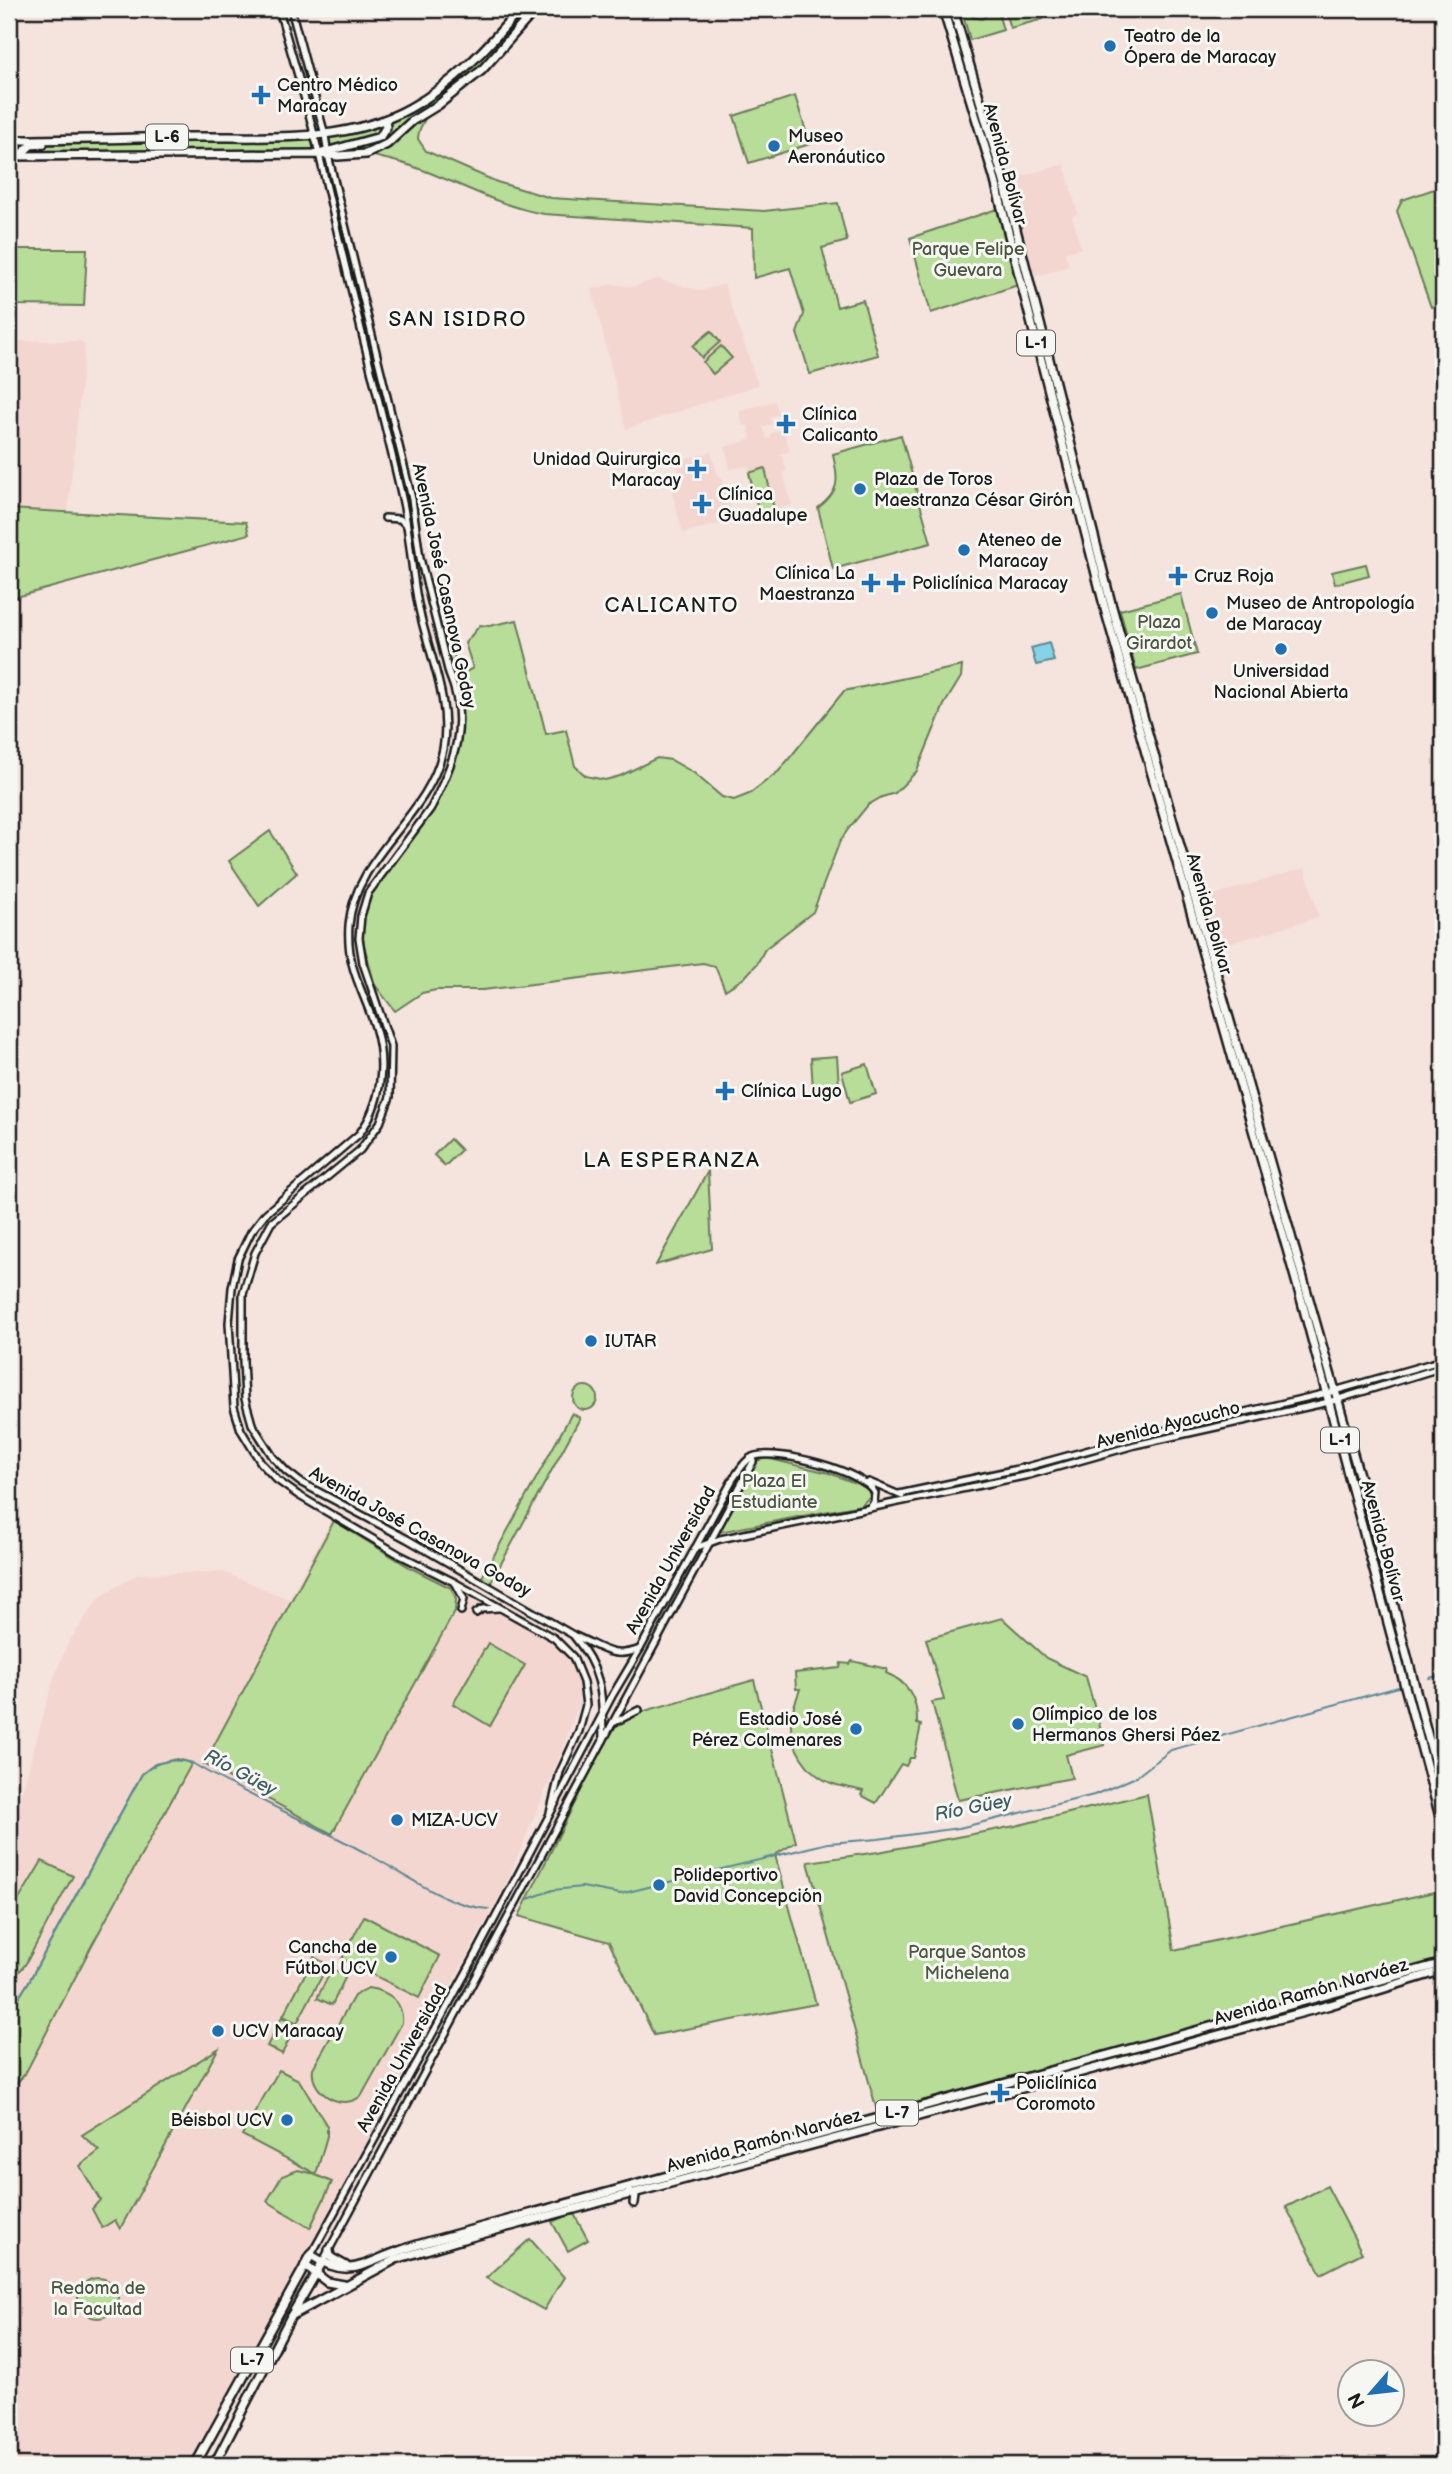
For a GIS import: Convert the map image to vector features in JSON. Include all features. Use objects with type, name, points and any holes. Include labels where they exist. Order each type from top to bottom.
[{"type":"main road","name":"L-6","points":[[11,140],[315,137],[385,120],[440,90],[465,70],[520,9]]},
{"type":"main road","points":[[318,153],[366,154],[387,144],[412,121],[445,100],[482,70],[536,9]]},
{"type":"main road","name":"Avenida Bolívar","points":[[943,9],[994,177],[1105,609],[1331,1391]]},
{"type":"main road","name":"Avenida Bolívar","points":[[953,9],[1003,178],[1112,607],[1331,1391],[1408,1678],[1443,1794]]},
{"type":"main road","points":[[327,154],[380,137],[386,127],[385,120]]},
{"type":"main road","points":[[11,140],[19,156],[28,146],[84,143],[91,138]]},
{"type":"main road","points":[[9,150],[11,140]]},
{"type":"main road","points":[[37,156],[33,149],[38,144]]},
{"type":"main road","name":"L-6","points":[[9,156],[318,153]]},
{"type":"main road","name":"Avenida Bolívar","points":[[1412,1692],[1443,1828]]},
{"type":"main road","name":"Avenida Ramón Narváez","points":[[353,2269],[442,2238],[1443,1963]]},
{"type":"main road","name":"Avenida Ramón Narváez","points":[[291,2316],[396,2259],[630,2192],[1330,2005],[1443,1970]]},
{"type":"main road","points":[[630,2192],[635,2196],[634,2203]]},
{"type":"main road","points":[[329,2250],[330,2257],[335,2262],[353,2269]]},
{"type":"main road","points":[[311,2255],[322,2263],[353,2269]]},
{"type":"main road","name":"Avenida Universidad","points":[[195,2465],[311,2255]]},
{"type":"main road","name":"Avenida Universidad","points":[[214,2465],[291,2316],[322,2263]]},
{"type":"main road","points":[[305,2265],[327,2282],[344,2285]]},
{"type":"street","name":"Avenida José Casanova Godoy","points":[[279,9],[315,137],[403,502],[418,604],[444,707],[444,728],[443,749],[427,793],[367,872],[356,894],[349,921],[348,945],[354,975],[375,1027],[380,1049],[376,1105],[359,1134],[265,1214],[251,1232],[239,1259],[232,1288],[229,1323],[234,1407],[241,1430],[261,1463],[277,1480],[400,1555],[554,1638],[573,1657],[583,1682],[586,1705],[579,1731],[560,1772],[550,1813]]},
{"type":"street","name":"Avenida José Casanova Godoy","points":[[291,9],[325,135],[327,154],[401,451],[414,508],[420,558],[454,688],[460,723],[455,755],[431,808],[368,892],[361,916],[359,938],[363,963],[391,1046],[390,1097],[380,1123],[360,1150],[271,1223],[255,1253],[243,1294],[245,1398],[251,1424],[273,1457],[293,1476],[573,1635],[589,1654],[597,1671],[603,1741]]},
{"type":"street","points":[[386,518],[400,519],[407,528]]},
{"type":"street","name":"Avenida Ayacucho","points":[[899,1494],[1027,1467],[1133,1438],[1331,1391],[1443,1360]]},
{"type":"street","name":"Avenida Ayacucho","points":[[694,1549],[709,1543],[1030,1475],[1135,1446],[1333,1401],[1443,1367]]},
{"type":"street","points":[[753,1457],[781,1454],[863,1480],[910,1500]]},
{"type":"street","name":"Avenida Universidad","points":[[322,2263],[753,1462],[753,1457]]},
{"type":"street","name":"Avenida Universidad","points":[[311,2255],[472,1962],[612,1696],[733,1479],[747,1460],[753,1457]]},
{"type":"street","points":[[863,1480],[875,1493],[870,1508]]},
{"type":"street","points":[[454,1582],[464,1599],[461,1611]]},
{"type":"street","points":[[475,1614],[482,1609],[499,1608]]},
{"type":"street","points":[[573,1635],[612,1654],[625,1654],[640,1649]]},
{"type":"street","points":[[613,1723],[639,1710]]},
{"type":"street","points":[[472,1962],[482,1968]]},
{"type":"shaded area","points":[[1064,164],[1078,214],[1072,216],[1081,248],[1065,253],[1069,266],[1034,277],[1009,180]]},
{"type":"shaded area","points":[[657,279],[701,291],[724,284],[758,385],[626,429],[592,289],[612,284],[633,287]]},
{"type":"shaded area","points":[[9,341],[81,341],[85,346],[68,511],[9,509]]},
{"type":"shaded area","points":[[775,401],[779,414],[770,417],[772,424],[763,427],[767,439],[771,437],[771,433],[783,430],[790,451],[781,454],[787,470],[783,473],[792,505],[759,513],[748,466],[730,469],[725,447],[751,439],[748,425],[743,426],[739,411]]},
{"type":"shaded area","name":"Clínica Guadalupe","points":[[711,452],[718,476],[722,477],[724,498],[728,498],[731,509],[727,511],[730,521],[683,533],[671,488],[682,485],[676,461]]},
{"type":"shaded area","points":[[1305,868],[1319,917],[1214,948],[1200,899]]},
{"type":"shaded area","name":"UCV Maracay","points":[[333,1517],[552,1642],[564,1654],[574,1671],[580,1688],[578,1707],[505,1886],[188,2465],[9,2465],[9,1814],[21,1795],[54,1678],[68,1643],[99,1598],[137,1574],[223,1572],[289,1599]]},
{"type":"green space","points":[[520,9],[536,9],[491,60],[444,99],[426,118],[418,139],[426,151],[497,182],[551,198],[764,211],[838,203],[847,241],[822,248],[837,307],[863,300],[878,355],[810,374],[797,333],[804,314],[790,268],[754,278],[753,228],[544,214],[502,203],[402,163],[367,154],[328,155],[325,135],[385,120],[440,90]]},
{"type":"green space","points":[[989,9],[997,9],[1003,30],[970,40],[963,15],[970,13],[981,19]]},
{"type":"green space","points":[[1004,9],[1040,9],[1043,19],[1010,28]]},
{"type":"green space","points":[[795,96],[810,144],[749,163],[734,116]]},
{"type":"green space","points":[[315,137],[318,154],[9,156],[9,140],[63,145],[91,138]]},
{"type":"green space","points":[[1443,186],[1443,304],[1431,307],[1397,211],[1402,200]]},
{"type":"green space","name":"Parque Felipe Guevara","points":[[997,209],[1018,285],[931,313],[910,238]]},
{"type":"green space","points":[[14,249],[87,249],[84,306],[17,305],[18,283],[11,283]]},
{"type":"green space","points":[[711,331],[720,342],[702,358],[693,346]]},
{"type":"green space","points":[[721,346],[732,358],[713,374],[703,362]]},
{"type":"green space","points":[[901,435],[931,543],[833,569],[818,508],[831,496],[836,484],[833,454]]},
{"type":"green space","points":[[765,468],[774,509],[759,513],[749,473]]},
{"type":"green space","points":[[9,509],[246,522],[249,534],[9,599]]},
{"type":"green space","points":[[1366,564],[1369,575],[1335,584],[1332,572]]},
{"type":"green space","name":"Plaza Girardot","points":[[1181,594],[1197,654],[1136,670],[1120,610]]},
{"type":"green space","points":[[517,620],[546,734],[566,730],[575,766],[586,776],[605,780],[620,776],[657,758],[671,760],[694,773],[722,797],[734,800],[749,794],[779,771],[844,691],[962,666],[961,677],[944,705],[917,771],[895,793],[868,805],[840,841],[813,912],[765,949],[757,964],[744,978],[725,990],[715,966],[703,963],[483,990],[436,990],[422,993],[395,1011],[375,985],[362,938],[361,916],[368,893],[431,808],[455,755],[459,723],[457,704],[443,650],[450,646],[462,674],[473,668],[465,643],[480,625],[489,626]]},
{"type":"green space","points":[[270,831],[297,873],[259,906],[229,861]]},
{"type":"green space","points":[[837,1056],[839,1087],[813,1089],[811,1058]]},
{"type":"green space","points":[[867,1064],[876,1094],[850,1102],[842,1072]]},
{"type":"green space","points":[[450,1139],[461,1150],[445,1166],[434,1155]]},
{"type":"green space","points":[[708,1171],[712,1249],[656,1265]]},
{"type":"green space","points":[[585,1386],[594,1389],[597,1398],[594,1407],[585,1410],[576,1407],[573,1398],[576,1389]]},
{"type":"green space","points":[[572,1413],[580,1418],[490,1584],[481,1579]]},
{"type":"green space","name":"Plaza El Estudiante","points":[[766,1458],[829,1473],[863,1486],[868,1489],[870,1497],[861,1505],[719,1532],[756,1461]]},
{"type":"green space","points":[[334,1521],[411,1568],[451,1588],[456,1599],[455,1611],[332,1834],[204,1764]]},
{"type":"green space","name":"Olímpico de los Hermanos Ghersi Páez","points":[[1002,1618],[1046,1658],[1086,1677],[1105,1745],[1066,1755],[1072,1778],[958,1800],[932,1702],[944,1700],[926,1639]]},
{"type":"green space","points":[[488,1643],[525,1665],[490,1726],[453,1704]]},
{"type":"green space","name":"Estadio José Pérez Colmenares","points":[[852,1661],[887,1669],[886,1673],[901,1681],[914,1700],[917,1724],[921,1725],[914,1758],[910,1758],[906,1766],[901,1764],[876,1803],[861,1795],[863,1791],[839,1786],[814,1773],[797,1749],[791,1730],[792,1713],[800,1689],[796,1689],[795,1673],[840,1668],[841,1663],[850,1664]]},
{"type":"green space","name":"Polideportivo David Concepción","points":[[754,1680],[796,1842],[775,1855],[816,2004],[654,2035],[609,1942],[519,1916],[616,1719]]},
{"type":"green space","points":[[177,1759],[192,1763],[25,2074],[16,2084],[9,2084],[9,2007],[16,2002],[28,1983],[142,1774],[155,1764]]},
{"type":"green space","name":"Parque Santos Michelena","points":[[1147,1794],[1174,1950],[1443,1890],[1443,1961],[1259,2008],[879,2118],[808,1862],[878,1852],[1015,1826]]},
{"type":"green space","points":[[42,1861],[73,1876],[25,1965],[9,1983],[9,1916]]},
{"type":"green space","name":"Cancha de Fútbol UCV","points":[[364,1916],[440,1956],[419,1998],[342,1959]]},
{"type":"green space","points":[[314,1957],[328,1965],[297,2023],[283,2016]]},
{"type":"green space","points":[[332,1969],[346,1976],[332,2005],[317,1998]]},
{"type":"green space","points":[[368,1988],[393,1998],[400,2009],[402,2023],[362,2095],[346,2102],[337,2101],[329,2098],[316,2085],[313,2068],[354,1996]]},
{"type":"green space","points":[[282,2017],[296,2025],[282,2054],[267,2046]]},
{"type":"green space","points":[[218,2049],[120,2229],[115,2220],[102,2228],[92,2209],[100,2200],[80,2166],[99,2151],[82,2135]]},
{"type":"green space","name":"Béisbol UCV","points":[[279,2070],[299,2080],[327,2126],[327,2136],[316,2174],[242,2135]]},
{"type":"green space","points":[[298,2170],[332,2182],[310,2228],[267,2201],[282,2176]]},
{"type":"green space","points":[[1327,2186],[1362,2253],[1321,2274],[1286,2207]]},
{"type":"green space","points":[[573,2212],[588,2240],[568,2251],[552,2222]]},
{"type":"green space","points":[[530,2239],[564,2277],[544,2310],[486,2278]]},
{"type":"green space","name":"Redoma de la Facultad","points":[[98,2278],[112,2284],[118,2298],[112,2312],[98,2318],[84,2312],[78,2298],[84,2284]]},
{"type":"water","points":[[1049,643],[1054,661],[1036,665],[1031,648]]},
{"type":"waterway","name":"Río Güey","points":[[1429,1678],[1443,1675]]},
{"type":"waterway","name":"Río Güey","points":[[528,1899],[553,1890],[582,1887],[620,1894],[828,1843],[959,1828],[1094,1795],[1136,1777],[1171,1750],[1402,1686]]},
{"type":"waterway","name":"Río Güey","points":[[9,2007],[16,2002],[28,1983],[142,1774],[165,1761],[192,1763],[351,1845],[443,1897],[473,1907],[489,1909]]},
{"type":"place","name":"Teatro de la Ópera de Maracay","points":[[1110,46]]},
{"type":"place","name":"Centro Médico Maracay","points":[[261,95]]},
{"type":"place","name":"Museo Aeronáutico","points":[[774,146]]},
{"type":"place","name":"Clínica Calicanto","points":[[786,424]]},
{"type":"place","name":"Unidad Quirurgica Maracay","points":[[697,469]]},
{"type":"place","name":"Plaza de Toros Maestranza César Girón","points":[[860,489]]},
{"type":"place","name":"Clínica Guadalupe","points":[[702,504]]},
{"type":"place","name":"Ateneo de Maracay","points":[[964,550]]},
{"type":"place","name":"Cruz Roja","points":[[1178,576]]},
{"type":"place","name":"Clínica La Maestranza","points":[[871,583]]},
{"type":"place","name":"Policlínica Maracay","points":[[896,583]]},
{"type":"place","name":"Museo de Antropología de Maracay","points":[[1212,613]]},
{"type":"place","name":"Universidad Nacional Abierta","points":[[1281,649]]},
{"type":"place","name":"Clínica Lugo","points":[[725,1091]]},
{"type":"place","name":"IUTAR","points":[[591,1341]]},
{"type":"place","name":"Olímpico de los Hermanos Ghersi Páez","points":[[1018,1724]]},
{"type":"place","name":"Estadio José Pérez Colmenares","points":[[856,1729]]},
{"type":"place","name":"MIZA-UCV","points":[[397,1820]]},
{"type":"place","name":"Polideportivo David Concepción","points":[[659,1885]]},
{"type":"place","name":"Cancha de Fútbol UCV","points":[[391,1957]]},
{"type":"place","name":"UCV Maracay","points":[[218,2031]]},
{"type":"place","name":"Policlínica Coromoto","points":[[1000,2093]]},
{"type":"place","name":"Béisbol UCV","points":[[287,2120]]},
{"type":"district","name":"SAN ISIDRO","points":[[458,319]]},
{"type":"district","name":"CALICANTO","points":[[672,605]]},
{"type":"district","name":"LA ESPERANZA","points":[[672,1160]]}]
